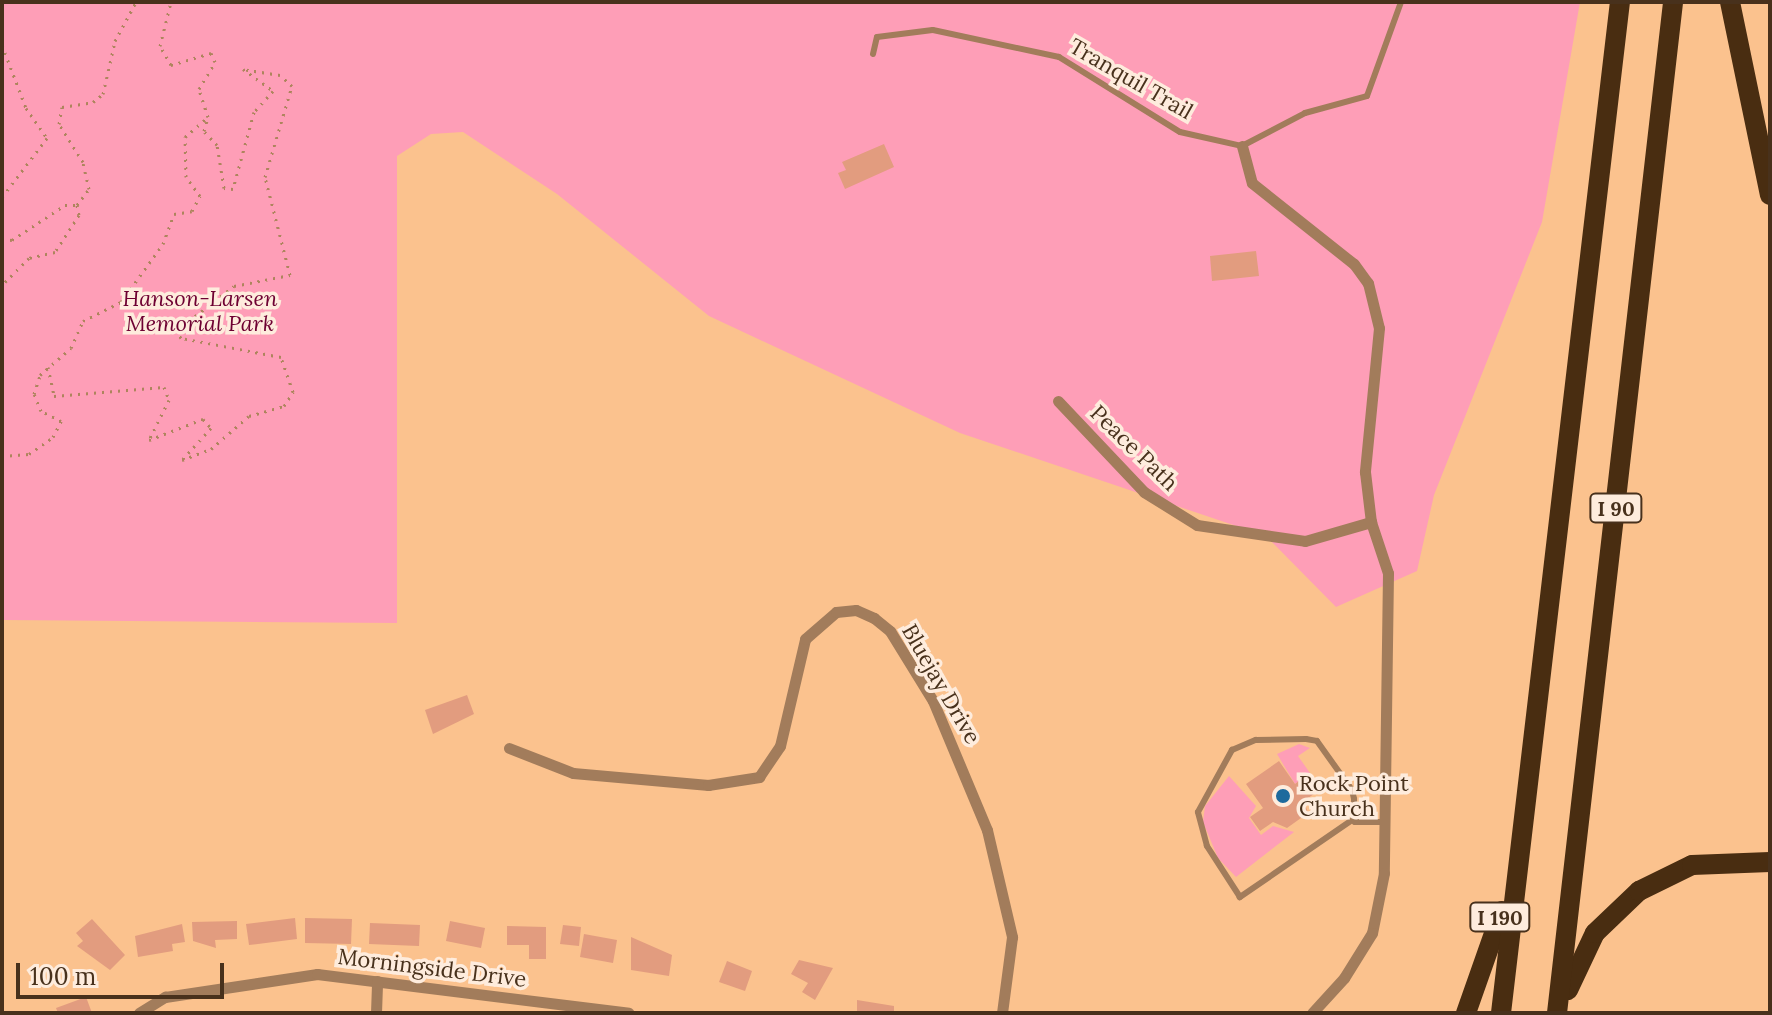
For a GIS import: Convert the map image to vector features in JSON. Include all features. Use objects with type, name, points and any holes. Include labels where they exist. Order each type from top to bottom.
[{"type":"highway","name":"I 90","points":[[1501,1013],[1620,2]]},
{"type":"highway","name":"I 90","points":[[1557,1013],[1673,2]]},
{"type":"highway","points":[[1730,2],[1770,195]]},
{"type":"highway","name":"I 190","points":[[1466,1013],[1496,934],[1524,818]]},
{"type":"highway","points":[[1563,1013],[1582,953],[1639,891],[1692,865],[1770,862]]},
{"type":"street","points":[[1242,146],[1252,183],[1354,264],[1377,306],[1380,351],[1365,450],[1371,522],[1388,573],[1384,873],[1372,933],[1344,978],[1312,1013]]},
{"type":"street","name":"Peace Path","points":[[1058,401],[1144,492],[1197,525],[1305,541],[1371,522]]},
{"type":"street","name":"Bluejay Drive","points":[[509,748],[573,773],[708,785],[759,777],[780,746],[805,639],[836,612],[856,610],[874,618],[890,631],[933,701],[972,783],[996,858],[1012,937],[1002,1013]]},
{"type":"street","name":"Morningside Drive","points":[[139,1013],[165,997],[263,978],[317,974],[629,1013]]},
{"type":"street","points":[[376,1013],[377,981]]},
{"type":"lane","points":[[1242,146],[1305,113],[1367,96],[1401,2]]},
{"type":"lane","name":"Tranquil Trail","points":[[873,54],[877,37],[933,30],[1059,57],[1180,132],[1242,146]]},
{"type":"lane","points":[[1355,818],[1352,790],[1317,741],[1306,739],[1256,740],[1232,750],[1198,812],[1207,846],[1240,897],[1355,818],[1383,822]]},
{"type":"path","points":[[2,285],[29,258],[55,252],[79,215],[77,205],[89,189],[83,162],[59,124],[62,107],[93,102],[103,94],[115,41],[136,2]]},
{"type":"path","points":[[48,367],[54,396],[164,387],[169,400],[149,440],[203,419],[211,428],[182,460],[211,449],[249,416],[284,406],[293,392],[281,357],[181,338],[176,331],[207,301],[234,286],[290,275],[265,177],[292,86],[280,75],[243,69],[273,91],[254,112],[233,189],[224,188],[217,145],[204,131],[208,117],[199,89],[209,82],[211,53],[171,65],[160,46],[171,2]]},
{"type":"path","points":[[2,45],[26,108],[47,138],[2,197]]},
{"type":"path","points":[[2,456],[29,454],[57,429],[57,415],[41,411],[34,394],[48,367],[71,348],[83,321],[121,302],[163,244],[174,214],[192,211],[200,196],[186,177],[185,137],[208,117]]},
{"type":"path","points":[[2,239],[12,240],[65,205],[77,205]]},
{"type":"green space","name":"Hanson-Larsen Memorial Park","points":[[2,2],[1580,2],[1542,222],[1434,495],[1417,571],[1336,607],[1266,536],[960,433],[709,316],[557,194],[463,132],[431,134],[397,156],[397,623],[2,620]]},
{"type":"green space","points":[[1299,744],[1310,748],[1298,756],[1310,773],[1295,784],[1277,754]]},
{"type":"green space","points":[[1229,776],[1256,806],[1249,818],[1261,835],[1273,826],[1294,832],[1236,877],[1218,858],[1203,822],[1205,806]]},
{"type":"building","points":[[884,144],[894,167],[845,189],[838,173],[846,170],[842,162]]},
{"type":"building","points":[[1256,251],[1259,276],[1212,281],[1210,256]]},
{"type":"building","points":[[467,695],[474,714],[433,734],[425,710]]},
{"type":"building","name":"Rock Point Church","points":[[1279,761],[1295,784],[1307,775],[1318,791],[1304,801],[1308,813],[1287,828],[1273,822],[1260,831],[1250,817],[1263,808],[1246,784]]},
{"type":"building","points":[[295,918],[297,939],[249,945],[246,924]]},
{"type":"building","points":[[305,918],[352,919],[351,944],[305,943]]},
{"type":"building","points":[[92,919],[125,955],[110,970],[77,946],[83,941],[76,933]]},
{"type":"building","points":[[237,921],[237,939],[215,940],[216,948],[193,941],[192,922]]},
{"type":"building","points":[[450,921],[485,928],[481,948],[446,941]]},
{"type":"building","points":[[370,923],[420,925],[419,946],[369,944]]},
{"type":"building","points":[[182,924],[185,942],[172,944],[173,951],[138,957],[135,936]]},
{"type":"building","points":[[563,925],[581,927],[579,946],[560,944]]},
{"type":"building","points":[[507,926],[546,927],[546,959],[529,959],[529,945],[507,945]]},
{"type":"building","points":[[584,934],[617,940],[613,963],[580,957]]},
{"type":"building","points":[[631,937],[672,955],[669,976],[631,970]]},
{"type":"building","points":[[799,960],[833,968],[815,1000],[802,992],[808,983],[791,974]]},
{"type":"building","points":[[727,961],[752,971],[745,991],[719,982]]},
{"type":"building","points":[[86,997],[92,1013],[58,1013],[56,1008]]},
{"type":"building","points":[[857,1000],[894,1006],[894,1013],[857,1013]]},
{"type":"place","name":"Rock Point Church","points":[[1283,796]]}]
